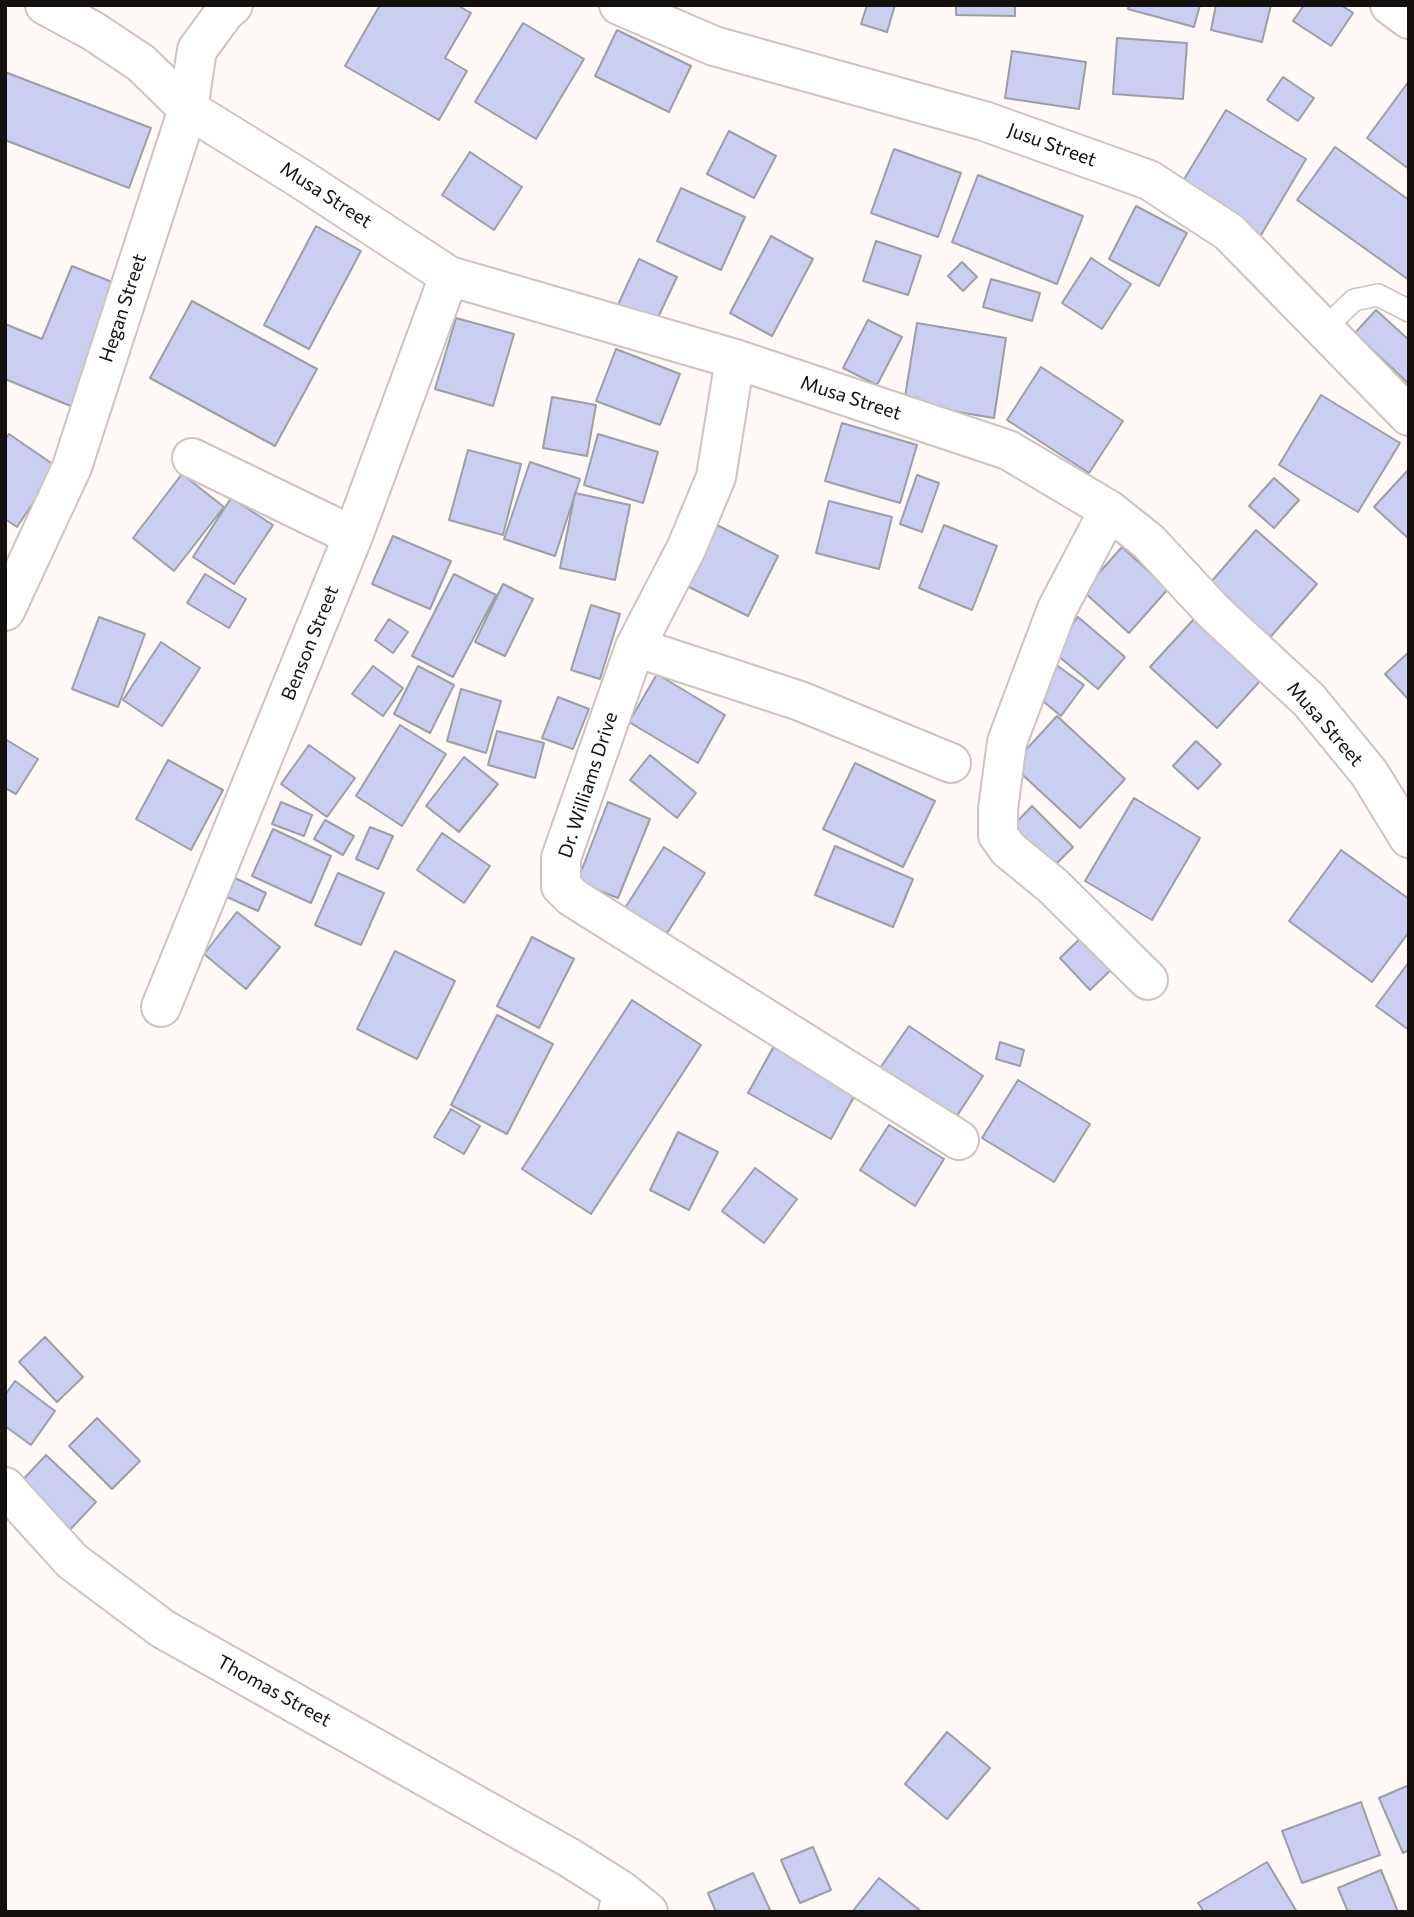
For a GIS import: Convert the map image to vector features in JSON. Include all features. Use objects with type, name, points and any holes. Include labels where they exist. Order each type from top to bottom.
[{"type":"street","name":"Musa Street","points":[[45,5],[93,31],[141,63],[188,109],[449,276],[735,359],[1008,450],[1109,510],[1149,542],[1214,612],[1309,700],[1368,774],[1409,838]]},
{"type":"street","name":"Hegan Street","points":[[5,611],[72,467],[188,109],[197,50],[233,5]]},
{"type":"street","name":"Jusu Street","points":[[619,5],[714,46],[984,121],[1149,180],[1229,232],[1409,416]]},
{"type":"street","points":[[1390,5],[1409,19]]},
{"type":"street","name":"Benson Street","points":[[161,1007],[354,536],[449,276]]},
{"type":"street","name":"Dr. Williams Drive","points":[[735,359],[716,477],[686,549],[635,647],[561,858],[561,886],[572,897],[959,1140]]},
{"type":"street","points":[[192,458],[354,536]]},
{"type":"street","points":[[1109,510],[1057,609],[1007,742],[998,808],[998,835],[1008,849],[1053,886],[1147,980]]},
{"type":"street","points":[[635,647],[800,701],[951,763]]},
{"type":"street","name":"Thomas Street","points":[[5,1487],[72,1562],[163,1629],[570,1858],[630,1905]]},
{"type":"lane","points":[[1324,329],[1354,300],[1378,295],[1409,312]]},
{"type":"building","points":[[380,5],[457,5],[471,13],[445,58],[467,71],[439,120],[345,66]]},
{"type":"building","points":[[867,5],[895,5],[887,32],[861,24]]},
{"type":"building","points":[[956,5],[1015,5],[1015,16],[956,15]]},
{"type":"building","points":[[1129,5],[1200,5],[1194,27],[1128,9]]},
{"type":"building","points":[[1216,5],[1271,5],[1262,42],[1211,30]]},
{"type":"building","points":[[1304,5],[1341,5],[1353,13],[1331,46],[1293,21]]},
{"type":"building","points":[[523,23],[584,59],[536,139],[475,102]]},
{"type":"building","points":[[617,30],[691,66],[669,112],[595,76]]},
{"type":"building","points":[[1117,38],[1187,43],[1183,99],[1113,94]]},
{"type":"building","points":[[1012,51],[1086,62],[1079,109],[1005,98]]},
{"type":"building","points":[[5,72],[151,128],[129,188],[5,140]]},
{"type":"building","points":[[1283,77],[1314,98],[1298,121],[1267,100]]},
{"type":"building","points":[[1409,81],[1409,169],[1367,138]]},
{"type":"building","points":[[1226,110],[1306,159],[1261,235],[1180,186]]},
{"type":"building","points":[[729,131],[776,156],[754,198],[707,174]]},
{"type":"building","points":[[1335,147],[1409,200],[1409,280],[1297,200]]},
{"type":"building","points":[[894,149],[961,173],[938,237],[871,213]]},
{"type":"building","points":[[470,152],[522,187],[494,230],[442,195]]},
{"type":"building","points":[[978,175],[1083,216],[1057,284],[952,242]]},
{"type":"building","points":[[681,188],[745,217],[721,270],[657,241]]},
{"type":"building","points":[[1136,206],[1187,233],[1159,286],[1109,259]]},
{"type":"building","points":[[316,226],[361,251],[309,349],[264,325]]},
{"type":"building","points":[[771,236],[813,259],[772,336],[730,313]]},
{"type":"building","points":[[876,241],[921,256],[908,295],[863,281]]},
{"type":"building","points":[[1091,258],[1131,284],[1102,329],[1062,303]]},
{"type":"building","points":[[639,259],[677,277],[654,326],[616,309]]},
{"type":"building","points":[[962,262],[977,277],[963,291],[948,276]]},
{"type":"building","points":[[72,266],[122,286],[73,407],[5,379],[5,324],[42,339]]},
{"type":"building","points":[[991,279],[1040,293],[1032,321],[983,307]]},
{"type":"building","points":[[192,301],[317,369],[275,446],[150,378]]},
{"type":"building","points":[[1376,310],[1409,340],[1409,384],[1355,333]]},
{"type":"building","points":[[456,318],[514,334],[493,406],[435,389]]},
{"type":"building","points":[[868,320],[902,337],[877,385],[843,368]]},
{"type":"building","points":[[917,323],[1006,338],[994,418],[904,403]]},
{"type":"building","points":[[616,349],[680,374],[660,425],[596,401]]},
{"type":"building","points":[[1041,367],[1123,421],[1089,473],[1007,420]]},
{"type":"building","points":[[1321,395],[1400,443],[1358,512],[1279,465]]},
{"type":"building","points":[[552,397],[596,405],[587,456],[543,448]]},
{"type":"building","points":[[842,423],[917,445],[900,503],[825,481]]},
{"type":"building","points":[[9,434],[57,467],[17,527],[5,519],[5,439]]},
{"type":"building","points":[[598,434],[658,452],[643,503],[584,485]]},
{"type":"building","points":[[468,450],[521,464],[503,535],[449,520]]},
{"type":"building","points":[[530,462],[580,479],[555,556],[504,539]]},
{"type":"building","points":[[1409,469],[1409,539],[1374,507]]},
{"type":"building","points":[[182,474],[224,507],[174,571],[133,538]]},
{"type":"building","points":[[917,475],[939,483],[922,532],[900,524]]},
{"type":"building","points":[[1274,478],[1299,500],[1274,528],[1249,506]]},
{"type":"building","points":[[575,493],[630,505],[615,580],[560,568]]},
{"type":"building","points":[[231,498],[273,525],[234,584],[193,557]]},
{"type":"building","points":[[829,501],[892,517],[879,569],[816,553]]},
{"type":"building","points":[[715,524],[778,556],[748,616],[685,585]]},
{"type":"building","points":[[944,525],[997,546],[972,610],[919,588]]},
{"type":"building","points":[[1256,530],[1317,584],[1265,643],[1205,589]]},
{"type":"building","points":[[393,536],[451,561],[430,609],[372,584]]},
{"type":"building","points":[[1122,547],[1168,589],[1129,633],[1083,591]]},
{"type":"building","points":[[205,574],[246,599],[229,628],[187,603]]},
{"type":"building","points":[[454,574],[496,595],[453,677],[412,656]]},
{"type":"building","points":[[503,584],[533,599],[505,656],[475,642]]},
{"type":"building","points":[[591,605],[620,614],[600,679],[571,670]]},
{"type":"building","points":[[99,617],[145,634],[118,707],[72,689]]},
{"type":"building","points":[[1078,617],[1125,657],[1098,689],[1051,650]]},
{"type":"building","points":[[389,619],[408,632],[393,653],[375,640]]},
{"type":"building","points":[[1194,619],[1261,680],[1217,728],[1150,667]]},
{"type":"building","points":[[161,642],[200,668],[162,726],[123,700]]},
{"type":"building","points":[[1409,652],[1409,700],[1385,674]]},
{"type":"building","points":[[1055,664],[1084,685],[1061,716],[1033,693]]},
{"type":"building","points":[[373,666],[403,688],[383,716],[352,694]]},
{"type":"building","points":[[418,666],[454,685],[430,733],[394,714]]},
{"type":"building","points":[[657,674],[725,715],[698,763],[629,722]]},
{"type":"building","points":[[461,689],[501,701],[486,753],[447,741]]},
{"type":"building","points":[[558,697],[589,709],[573,749],[542,738]]},
{"type":"building","points":[[1057,716],[1125,779],[1080,828],[1012,765]]},
{"type":"building","points":[[400,725],[446,754],[402,826],[356,796]]},
{"type":"building","points":[[497,731],[544,743],[535,778],[488,765]]},
{"type":"building","points":[[5,739],[38,759],[16,794],[5,788]]},
{"type":"building","points":[[1196,741],[1221,764],[1198,789],[1173,766]]},
{"type":"building","points":[[309,745],[355,778],[327,817],[281,784]]},
{"type":"building","points":[[650,755],[696,793],[677,818],[630,780]]},
{"type":"building","points":[[464,757],[498,784],[459,832],[426,806]]},
{"type":"building","points":[[168,760],[223,790],[191,850],[136,819]]},
{"type":"building","points":[[855,763],[935,801],[903,867],[823,829]]},
{"type":"building","points":[[1134,798],[1200,838],[1152,920],[1085,881]]},
{"type":"building","points":[[281,802],[312,815],[304,836],[272,824]]},
{"type":"building","points":[[608,802],[650,819],[618,898],[577,882]]},
{"type":"building","points":[[1032,806],[1073,847],[1051,869],[1010,829]]},
{"type":"building","points":[[325,820],[354,836],[343,855],[314,839]]},
{"type":"building","points":[[370,827],[393,836],[378,869],[356,859]]},
{"type":"building","points":[[273,829],[331,856],[311,903],[252,876]]},
{"type":"building","points":[[442,833],[490,866],[464,903],[417,870]]},
{"type":"building","points":[[835,846],[913,879],[893,927],[815,895]]},
{"type":"building","points":[[664,847],[705,873],[664,938],[623,911]]},
{"type":"building","points":[[1341,850],[1409,899],[1409,932],[1372,982],[1289,921]]},
{"type":"building","points":[[338,873],[384,893],[361,945],[315,925]]},
{"type":"building","points":[[235,878],[266,893],[258,911],[227,897]]},
{"type":"building","points":[[237,912],[280,947],[246,989],[204,954]]},
{"type":"building","points":[[1088,931],[1118,963],[1090,990],[1060,958]]},
{"type":"building","points":[[532,937],[574,959],[539,1028],[497,1006]]},
{"type":"building","points":[[395,951],[455,981],[417,1059],[357,1029]]},
{"type":"building","points":[[1409,962],[1409,1030],[1376,1006]]},
{"type":"building","points":[[632,1000],[701,1045],[591,1214],[522,1169]]},
{"type":"building","points":[[497,1015],[553,1044],[507,1134],[451,1105]]},
{"type":"building","points":[[909,1026],[983,1076],[951,1125],[876,1074]]},
{"type":"building","points":[[779,1037],[856,1093],[831,1139],[748,1093]]},
{"type":"building","points":[[1000,1042],[1024,1050],[1020,1066],[996,1059]]},
{"type":"building","points":[[1018,1080],[1090,1124],[1054,1182],[982,1138]]},
{"type":"building","points":[[451,1109],[480,1126],[464,1154],[434,1137]]},
{"type":"building","points":[[889,1125],[944,1159],[915,1206],[860,1170]]},
{"type":"building","points":[[678,1132],[718,1152],[689,1210],[650,1190]]},
{"type":"building","points":[[755,1168],[797,1199],[764,1243],[722,1211]]},
{"type":"building","points":[[45,1337],[83,1377],[57,1402],[19,1362]]},
{"type":"building","points":[[15,1381],[55,1411],[31,1445],[5,1426],[5,1395]]},
{"type":"building","points":[[97,1418],[140,1461],[112,1489],[69,1446]]},
{"type":"building","points":[[46,1455],[96,1502],[66,1534],[16,1487]]},
{"type":"building","points":[[947,1732],[990,1768],[947,1819],[905,1784]]},
{"type":"building","points":[[1409,1785],[1409,1850],[1403,1853],[1379,1798]]},
{"type":"building","points":[[1361,1802],[1380,1855],[1302,1883],[1282,1831]]},
{"type":"building","points":[[813,1847],[831,1890],[800,1903],[781,1860]]},
{"type":"building","points":[[1267,1862],[1297,1912],[1204,1912],[1198,1903]]},
{"type":"building","points":[[1381,1870],[1398,1912],[1348,1912],[1338,1888]]},
{"type":"building","points":[[753,1873],[771,1912],[716,1912],[708,1893]]},
{"type":"building","points":[[879,1878],[922,1912],[852,1912]]}]
